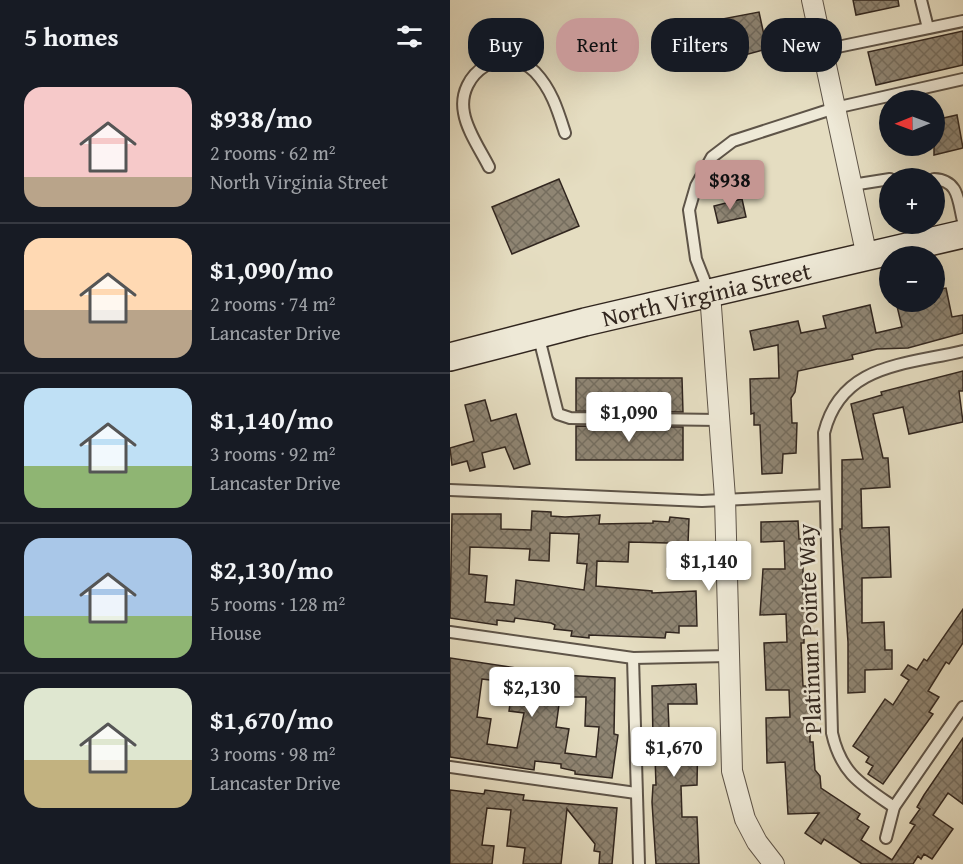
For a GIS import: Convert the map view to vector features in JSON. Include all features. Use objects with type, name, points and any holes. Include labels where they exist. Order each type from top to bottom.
[{"type":"main road","name":"North Virginia Street","points":[[450,357],[538,334],[963,234]]},
{"type":"street","points":[[812,0],[816,18]]},
{"type":"street","points":[[828,72],[867,257]]},
{"type":"street","points":[[710,293],[725,498],[732,771],[737,796],[757,842],[774,864]]},
{"type":"lane","points":[[921,0],[928,28]]},
{"type":"lane","points":[[842,46],[963,21]]},
{"type":"lane","points":[[489,167],[464,113],[465,89],[473,74],[494,60],[516,60],[534,70],[551,92],[565,134]]},
{"type":"lane","points":[[710,293],[696,259],[689,210],[696,186],[712,158],[733,141],[835,108],[963,80]]},
{"type":"lane","points":[[945,180],[954,186],[963,222]]},
{"type":"lane","points":[[852,185],[879,181]]},
{"type":"lane","points":[[538,334],[558,414],[570,418],[719,420]]},
{"type":"lane","name":"Platinum Pointe Way","points":[[894,807],[849,773],[836,751],[832,733],[824,433],[835,402],[859,378],[876,371],[963,351]]},
{"type":"lane","points":[[450,490],[702,501],[725,498],[825,495]]},
{"type":"lane","points":[[450,632],[633,658],[729,656]]},
{"type":"lane","points":[[633,658],[639,864]]},
{"type":"lane","points":[[886,838],[894,807],[963,707]]},
{"type":"lane","points":[[450,767],[636,793]]},
{"type":"building","points":[[853,0],[898,0],[899,6],[856,15]]},
{"type":"building","points":[[759,12],[761,51],[749,54],[749,18],[727,18]]},
{"type":"building","points":[[963,31],[963,65],[876,85],[868,52]]},
{"type":"building","points":[[957,115],[963,148],[945,152],[945,118]]},
{"type":"building","points":[[559,179],[579,226],[512,254],[492,207]]},
{"type":"building","points":[[742,199],[746,217],[718,223],[714,206]]},
{"type":"building","points":[[945,288],[952,317],[963,315],[963,333],[908,348],[877,349],[852,355],[853,359],[798,371],[795,392],[791,398],[792,423],[797,423],[796,453],[783,454],[782,473],[762,474],[760,425],[754,425],[754,413],[751,414],[750,379],[779,378],[778,345],[754,350],[750,331],[798,321],[801,333],[826,328],[823,316],[870,305],[876,333],[902,327],[898,312],[945,312]]},
{"type":"building","points":[[963,371],[963,391],[959,391],[963,422],[909,434],[903,407],[873,414],[883,458],[888,458],[890,487],[861,489],[862,528],[889,527],[891,577],[862,578],[862,623],[884,622],[885,650],[892,650],[892,669],[865,670],[865,692],[848,693],[848,642],[840,529],[842,529],[842,460],[863,459],[851,404],[882,395],[881,392]]},
{"type":"building","points":[[576,378],[682,378],[683,412],[576,411]]},
{"type":"building","points":[[485,400],[491,421],[516,414],[530,464],[514,469],[505,447],[482,453],[485,467],[470,471],[467,461],[452,465],[450,448],[474,441],[465,405]]},
{"type":"building","points":[[576,426],[683,427],[683,460],[576,460]]},
{"type":"building","points":[[532,511],[551,512],[551,516],[565,517],[600,515],[599,524],[669,522],[670,517],[689,519],[687,568],[667,567],[668,543],[629,542],[628,562],[597,561],[596,586],[652,591],[652,593],[696,591],[697,626],[679,626],[679,633],[666,632],[665,638],[589,635],[589,638],[571,636],[572,631],[554,629],[555,625],[551,623],[515,618],[514,622],[497,620],[497,625],[450,618],[452,514],[501,514],[501,529],[531,530]],"holes":[[[550,533],[579,534],[577,563],[587,564],[584,590],[516,580],[514,605],[485,602],[487,576],[469,574],[470,547],[530,549],[529,560],[549,561]]]},
{"type":"building","points":[[798,521],[799,539],[803,539],[803,594],[807,594],[808,629],[804,629],[804,643],[801,643],[803,686],[807,686],[807,701],[810,701],[810,742],[813,742],[815,770],[820,776],[821,788],[860,814],[857,819],[869,827],[861,840],[892,860],[915,825],[910,823],[920,809],[917,807],[963,738],[963,804],[948,793],[933,815],[953,829],[932,859],[924,854],[921,859],[918,856],[913,864],[862,864],[824,839],[821,844],[805,833],[819,813],[788,814],[785,762],[767,763],[766,718],[790,717],[789,690],[766,690],[764,643],[787,642],[786,614],[760,615],[763,569],[785,569],[784,541],[761,542],[761,522]]},
{"type":"building","points":[[963,609],[963,643],[949,664],[946,662],[928,691],[939,697],[929,712],[933,714],[883,784],[868,774],[873,766],[866,762],[869,757],[853,746],[885,699],[893,705],[909,680],[901,675],[908,665],[917,670],[924,659],[927,661]]},
{"type":"building","points":[[450,658],[562,675],[615,678],[614,734],[618,735],[612,778],[575,774],[575,771],[561,768],[561,764],[535,761],[534,770],[450,757]],"holes":[[[482,679],[513,683],[509,711],[524,713],[517,748],[487,744],[491,719],[477,717]],[[560,697],[586,697],[585,726],[599,727],[596,757],[565,753],[569,729],[556,727]]]},
{"type":"building","points":[[696,684],[697,704],[668,704],[669,729],[698,728],[697,785],[681,786],[682,817],[697,817],[699,864],[656,864],[652,802],[653,785],[656,785],[655,757],[650,758],[650,740],[653,740],[652,686]]},
{"type":"building","points":[[450,790],[484,794],[485,790],[524,795],[523,800],[617,808],[612,864],[599,864],[600,852],[594,851],[595,844],[567,809],[561,864],[523,864],[525,848],[507,846],[511,810],[487,808],[482,845],[494,846],[492,864],[450,864]]}]
